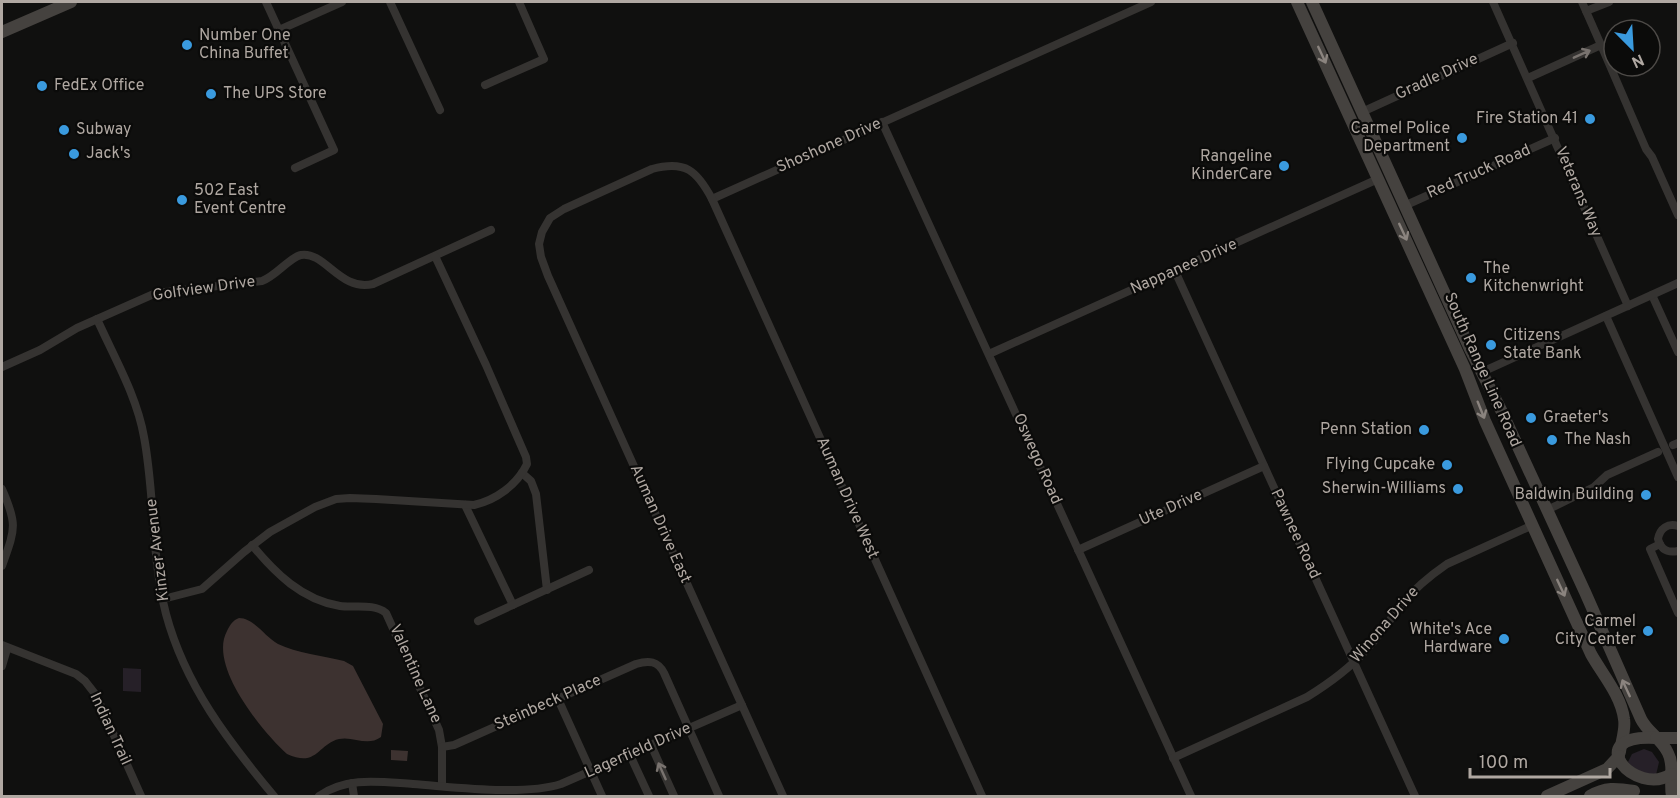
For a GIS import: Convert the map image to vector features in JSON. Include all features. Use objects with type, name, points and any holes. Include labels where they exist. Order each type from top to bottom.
[{"type":"main road","points":[[2,32],[71,2]]},
{"type":"main road","name":"South Range Line Road","points":[[1297,2],[1465,369],[1485,421],[1591,654],[1612,687],[1625,722],[1620,753]]},
{"type":"main road","name":"South Range Line Road","points":[[1312,2],[1404,206],[1547,510],[1642,723],[1656,738]]},
{"type":"main road","points":[[1656,738],[1670,755],[1672,796]]},
{"type":"main road","points":[[1547,796],[1607,769],[1625,745],[1633,740],[1678,738]]},
{"type":"main road","points":[[1620,753],[1617,768],[1619,776],[1624,783],[1640,793]]},
{"type":"main road","points":[[1590,796],[1601,790],[1612,788],[1640,793],[1657,789],[1665,783],[1678,762]]},
{"type":"street","points":[[266,2],[334,150],[295,168]]},
{"type":"street","points":[[279,30],[342,2]]},
{"type":"street","points":[[390,2],[440,110]]},
{"type":"street","points":[[485,85],[544,59],[519,2]]},
{"type":"street","name":"Shoshone Drive","points":[[712,200],[1152,2]]},
{"type":"street","points":[[1582,2],[1646,149],[1652,157],[1678,215]]},
{"type":"street","points":[[1586,11],[1609,2]]},
{"type":"street","name":"Veterans Way","points":[[1497,3],[1628,306]]},
{"type":"street","name":"Gradle Drive","points":[[1362,112],[1513,43]]},
{"type":"street","points":[[1528,78],[1601,45]]},
{"type":"street","name":"Oswego Road","points":[[882,122],[1191,796]]},
{"type":"street","name":"Red Truck Road","points":[[1404,206],[1555,138]]},
{"type":"street","name":"Auman Drive East","points":[[712,200],[699,178],[685,168],[665,165],[564,209],[550,218],[539,239],[540,251],[553,287],[783,796]]},
{"type":"street","name":"Nappanee Drive","points":[[989,354],[1378,179]]},
{"type":"street","name":"Auman Drive West","points":[[712,200],[981,796]]},
{"type":"street","name":"Golfview Drive","points":[[2,367],[40,350],[77,328],[156,293],[262,281],[272,277],[295,257],[301,255],[308,255],[318,260],[347,280],[362,287],[490,230]]},
{"type":"street","points":[[163,599],[202,589],[252,545],[270,532],[315,507],[350,498],[465,505],[482,503],[504,492],[522,473],[527,464],[526,457],[435,256]]},
{"type":"street","name":"Pawnee Road","points":[[1174,272],[1415,796]]},
{"type":"street","points":[[1482,372],[1678,283]]},
{"type":"street","points":[[1652,295],[1678,352]]},
{"type":"street","points":[[1606,316],[1678,477]]},
{"type":"street","name":"Kinzer Avenue","points":[[97,319],[131,394],[144,435],[163,599],[177,645],[216,722],[274,796]]},
{"type":"street","points":[[1547,510],[1594,487],[1607,475],[1658,452]]},
{"type":"street","name":"Ute Drive","points":[[1078,550],[1264,466]]},
{"type":"street","points":[[522,473],[531,481],[536,494],[547,590]]},
{"type":"street","points":[[2,489],[11,509],[14,526],[2,566]]},
{"type":"street","points":[[465,505],[513,605]]},
{"type":"street","points":[[1678,526],[1671,524],[1662,529],[1658,539],[1668,551],[1678,550]]},
{"type":"street","name":"Winona Drive","points":[[1173,758],[1307,697],[1354,663],[1403,603],[1438,570],[1533,525]]},
{"type":"street","points":[[1660,544],[1650,549],[1678,613]]},
{"type":"street","name":"Valentine Lane","points":[[252,545],[280,576],[307,595],[332,604],[372,607],[386,613],[440,730],[442,786]]},
{"type":"street","points":[[478,621],[589,570]]},
{"type":"street","points":[[2,666],[4,647]]},
{"type":"street","name":"Indian Trail","points":[[4,647],[76,674],[85,681],[96,694],[141,796]]},
{"type":"street","name":"Steinbeck Place","points":[[442,747],[454,745],[644,661],[653,662],[662,669],[689,728]]},
{"type":"street","points":[[558,699],[602,796]]},
{"type":"street","name":"Lagerfield Drive","points":[[319,796],[331,789],[365,781],[442,786],[548,788],[630,755],[742,705]]},
{"type":"street","points":[[689,728],[719,796]]},
{"type":"street","points":[[651,745],[674,796]]},
{"type":"street","points":[[630,755],[649,796]]},
{"type":"street","points":[[352,783],[354,796]]},
{"type":"shaded area","points":[[239,618],[255,624],[273,641],[285,647],[344,661],[353,666],[383,724],[381,737],[371,741],[339,739],[326,745],[311,757],[297,758],[287,754],[264,730],[240,697],[225,662],[223,645],[227,631]]},
{"type":"shaded area","points":[[123,668],[141,669],[141,692],[123,691]]},
{"type":"shaded area","points":[[1644,749],[1652,752],[1659,762],[1656,775],[1645,781],[1628,762],[1632,754]]},
{"type":"shaded area","points":[[391,750],[408,751],[407,761],[391,760]]},
{"type":"place","name":"Number One China Buffet","points":[[187,45]]},
{"type":"place","name":"FedEx Office","points":[[42,86]]},
{"type":"place","name":"The UPS Store","points":[[211,94]]},
{"type":"place","name":"Fire Station 41","points":[[1590,119]]},
{"type":"place","name":"Subway","points":[[64,130]]},
{"type":"place","name":"Carmel Police Department","points":[[1462,138]]},
{"type":"place","name":"Jack's","points":[[74,154]]},
{"type":"place","name":"Rangeline KinderCare","points":[[1284,166]]},
{"type":"place","name":"502 East Event Centre","points":[[182,200]]},
{"type":"place","name":"The Kitchenwright","points":[[1471,278]]},
{"type":"place","name":"Citizens State Bank","points":[[1491,345]]},
{"type":"place","name":"Graeter's","points":[[1531,418]]},
{"type":"place","name":"Penn Station","points":[[1424,430]]},
{"type":"place","name":"The Nash","points":[[1552,440]]},
{"type":"place","name":"Flying Cupcake","points":[[1447,465]]},
{"type":"place","name":"Sherwin-Williams","points":[[1458,489]]},
{"type":"place","name":"Baldwin Building","points":[[1646,495]]},
{"type":"place","name":"Carmel City Center","points":[[1648,631]]},
{"type":"place","name":"White's Ace Hardware","points":[[1504,639]]}]
